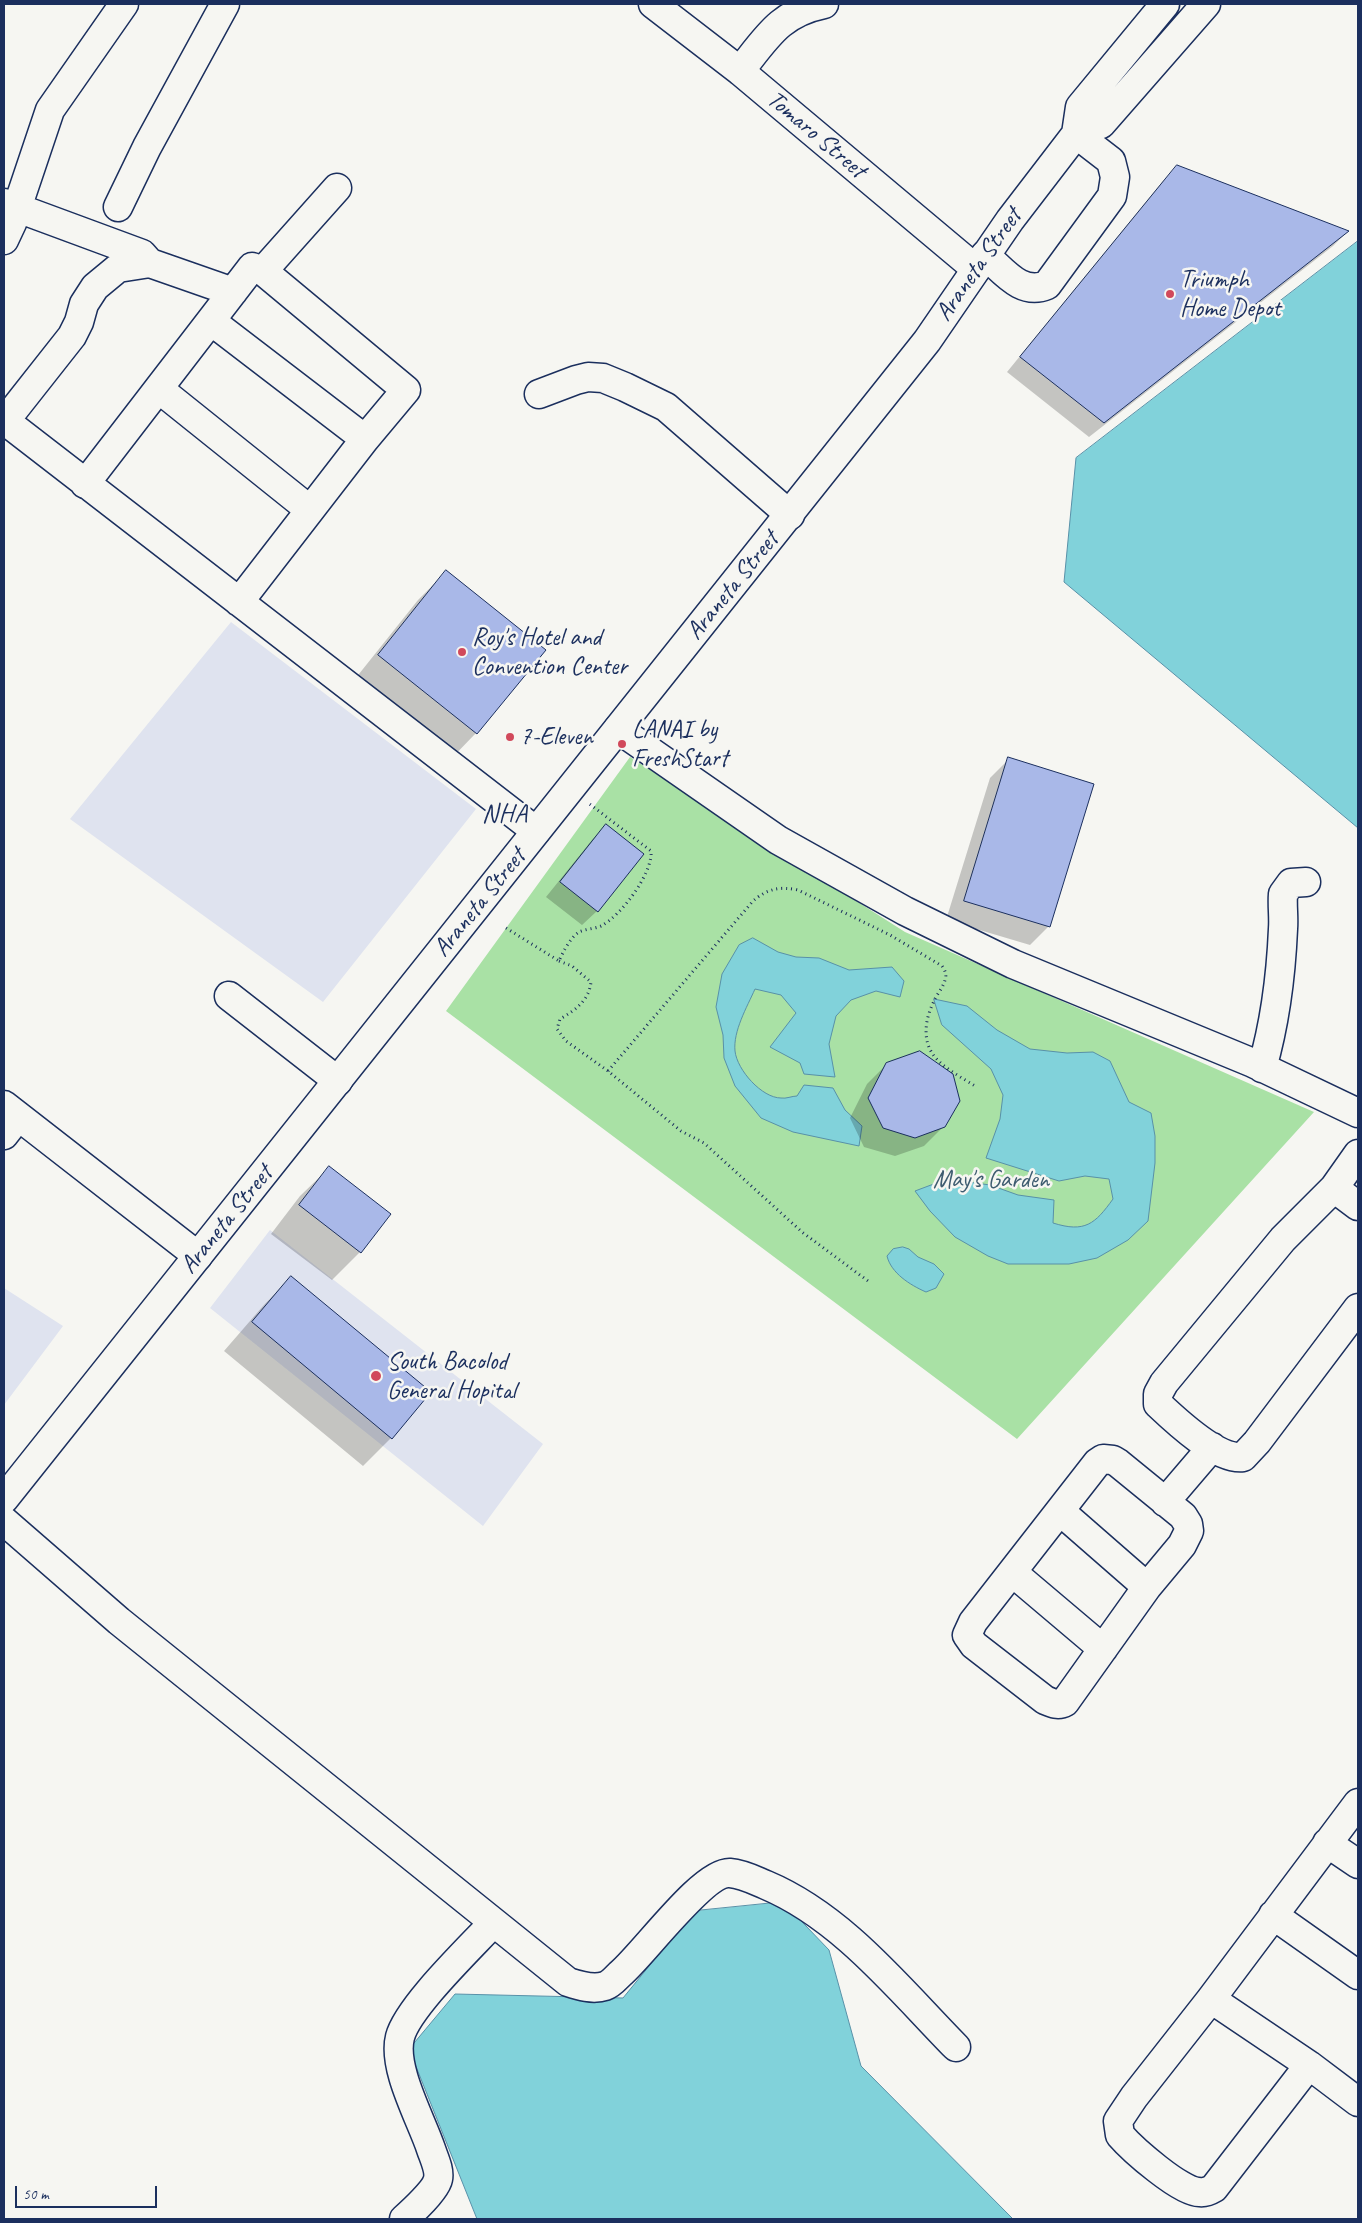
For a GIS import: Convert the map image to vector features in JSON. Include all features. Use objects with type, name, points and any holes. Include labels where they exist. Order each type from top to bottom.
[{"type":"street","points":[[4,240],[10,205],[50,110],[124,4]]},
{"type":"street","points":[[118,207],[147,147],[225,4]]},
{"type":"street","name":"Tomaro Street","points":[[653,4],[981,262],[1024,288],[1037,289],[1047,285],[1112,196],[1115,177],[1111,161],[1076,134]]},
{"type":"street","points":[[740,71],[774,29],[787,17],[812,6],[824,4]]},
{"type":"street","name":"Araneta Street","points":[[4,1499],[927,341],[1010,220],[1076,134],[1080,107],[1165,4]]},
{"type":"street","points":[[1076,134],[1101,124],[1206,4]]},
{"type":"street","points":[[263,272],[337,188]]},
{"type":"street","points":[[10,205],[142,254],[150,263]]},
{"type":"street","points":[[233,292],[150,263],[118,268],[95,287],[84,304],[79,322],[72,336],[4,420],[536,832]]},
{"type":"street","points":[[85,484],[252,267],[263,272],[406,390],[364,439],[239,602]]},
{"type":"street","points":[[211,322],[364,439]]},
{"type":"street","points":[[539,394],[588,377],[602,378],[625,387],[666,407],[790,515]]},
{"type":"street","points":[[159,389],[310,510]]},
{"type":"street","points":[[618,729],[778,840],[905,911],[1013,964],[1262,1068],[1358,1114]]},
{"type":"street","points":[[1262,1068],[1270,1038],[1274,1010],[1283,928],[1283,894],[1291,883],[1306,882]]},
{"type":"street","points":[[229,996],[338,1081]]},
{"type":"street","points":[[9,1119],[198,1256]]},
{"type":"street","points":[[1358,1154],[1334,1188],[1283,1239],[1164,1383],[1158,1394],[1158,1404],[1212,1447],[1226,1455],[1236,1458],[1247,1454],[1358,1308]]},
{"type":"street","points":[[1334,1188],[1358,1206]]},
{"type":"street","points":[[1165,1502],[1212,1447]]},
{"type":"street","points":[[1107,1459],[1118,1463],[1183,1516],[1188,1524],[1189,1531],[1182,1544],[1147,1586],[1069,1696],[1061,1704],[1045,1700],[974,1645],[967,1635],[1012,1572],[1060,1511],[1097,1463],[1107,1459]]},
{"type":"street","points":[[1060,1511],[1147,1586]]},
{"type":"street","points":[[4,1521],[119,1622],[275,1745],[568,1982],[596,1988],[607,1985],[634,1962],[696,1891],[714,1878],[728,1873],[746,1876],[778,1890],[810,1908],[849,1939],[956,2047]]},
{"type":"street","points":[[1012,1572],[1103,1649]]},
{"type":"street","points":[[1309,2065],[1214,2188],[1207,2192],[1188,2190],[1152,2165],[1120,2136],[1118,2122],[1134,2097],[1211,1999],[1358,1803]]},
{"type":"street","points":[[1327,1843],[1358,1864]]},
{"type":"street","points":[[1273,1915],[1358,1975]]},
{"type":"street","points":[[404,2219],[435,2186],[438,2177],[436,2164],[422,2122],[402,2074],[399,2050],[400,2038],[405,2024],[418,2007],[493,1923]]},
{"type":"street","points":[[1211,1999],[1309,2065],[1358,2102]]},
{"type":"path","points":[[559,961],[566,946],[578,933],[601,927],[620,911],[647,873],[652,861],[651,851],[643,843],[570,789]]},
{"type":"path","points":[[608,1071],[753,901],[764,892],[783,887],[798,890],[890,935],[942,966],[945,971],[946,980],[934,1000],[926,1020],[927,1041],[932,1054],[975,1086]]},
{"type":"path","points":[[506,928],[559,961],[572,966],[591,982],[590,993],[576,1010],[560,1019],[557,1029],[566,1040],[608,1071],[681,1131],[704,1143],[802,1232],[868,1281]]},
{"type":"shaded area","points":[[231,622],[476,809],[323,1002],[70,819]]},
{"type":"shaded area","name":"South Bacolod General Hopital","points":[[270,1230],[543,1444],[483,1526],[210,1308]]},
{"type":"shaded area","points":[[4,1288],[63,1326],[4,1405]]},
{"type":"green space","name":"May's Garden","points":[[630,757],[905,932],[1314,1112],[1017,1439],[446,1011]]},
{"type":"water","points":[[1358,241],[1358,828],[1064,582],[1076,458]]},
{"type":"water","points":[[753,938],[778,952],[796,957],[819,958],[849,970],[892,967],[904,981],[900,997],[876,991],[851,1000],[836,1016],[829,1044],[835,1077],[804,1074],[800,1063],[770,1047],[796,1013],[781,995],[755,989],[738,1027],[735,1051],[740,1066],[752,1082],[766,1093],[774,1097],[783,1098],[797,1096],[804,1085],[833,1088],[845,1110],[862,1126],[859,1146],[793,1132],[761,1118],[735,1086],[724,1058],[723,1035],[716,1007],[722,974],[739,945]]},
{"type":"water","points":[[934,999],[967,1006],[997,1030],[1030,1049],[1067,1053],[1093,1052],[1110,1061],[1129,1102],[1151,1113],[1155,1136],[1155,1163],[1148,1221],[1128,1240],[1097,1258],[1069,1264],[1008,1264],[988,1256],[955,1237],[930,1211],[915,1191],[947,1179],[990,1185],[1018,1195],[1054,1200],[1053,1223],[1064,1226],[1073,1227],[1088,1224],[1101,1215],[1113,1199],[1109,1179],[1085,1176],[1059,1181],[986,1158],[1000,1119],[1003,1095],[991,1069],[942,1025]]},
{"type":"water","points":[[903,1247],[909,1249],[918,1257],[934,1264],[944,1274],[936,1288],[926,1292],[914,1286],[897,1273],[887,1256],[893,1249]]},
{"type":"water","points":[[783,1902],[829,1950],[861,2066],[1013,2219],[477,2219],[409,2049],[455,1994],[623,1998],[694,1911]]},
{"type":"building","name":"Triumph Home Depot","points":[[1177,165],[1349,231],[1104,423],[1020,357]]},
{"type":"building","name":"Roy's Hotel and Convention Center","points":[[446,570],[546,650],[477,734],[378,655]]},
{"type":"building","points":[[1008,757],[1094,784],[1050,927],[964,901]]},
{"type":"building","points":[[606,824],[644,854],[598,912],[560,882]]},
{"type":"building","points":[[920,1051],[953,1074],[960,1101],[945,1127],[915,1138],[883,1128],[868,1098],[886,1063]]},
{"type":"building","points":[[329,1166],[391,1214],[361,1253],[299,1205]]},
{"type":"building","points":[[291,1276],[431,1392],[392,1439],[252,1322]]},
{"type":"place","name":"Triumph Home Depot","points":[[1170,294]]},
{"type":"place","name":"Roy's Hotel and Convention Center","points":[[462,652]]},
{"type":"place","name":"7-Eleven","points":[[510,737]]},
{"type":"place","name":"LANAI by FreshStart","points":[[622,744]]},
{"type":"place","name":"South Bacolod General Hopital","points":[[376,1376]]},
{"type":"district","name":"NHA","points":[[505,815]]}]
